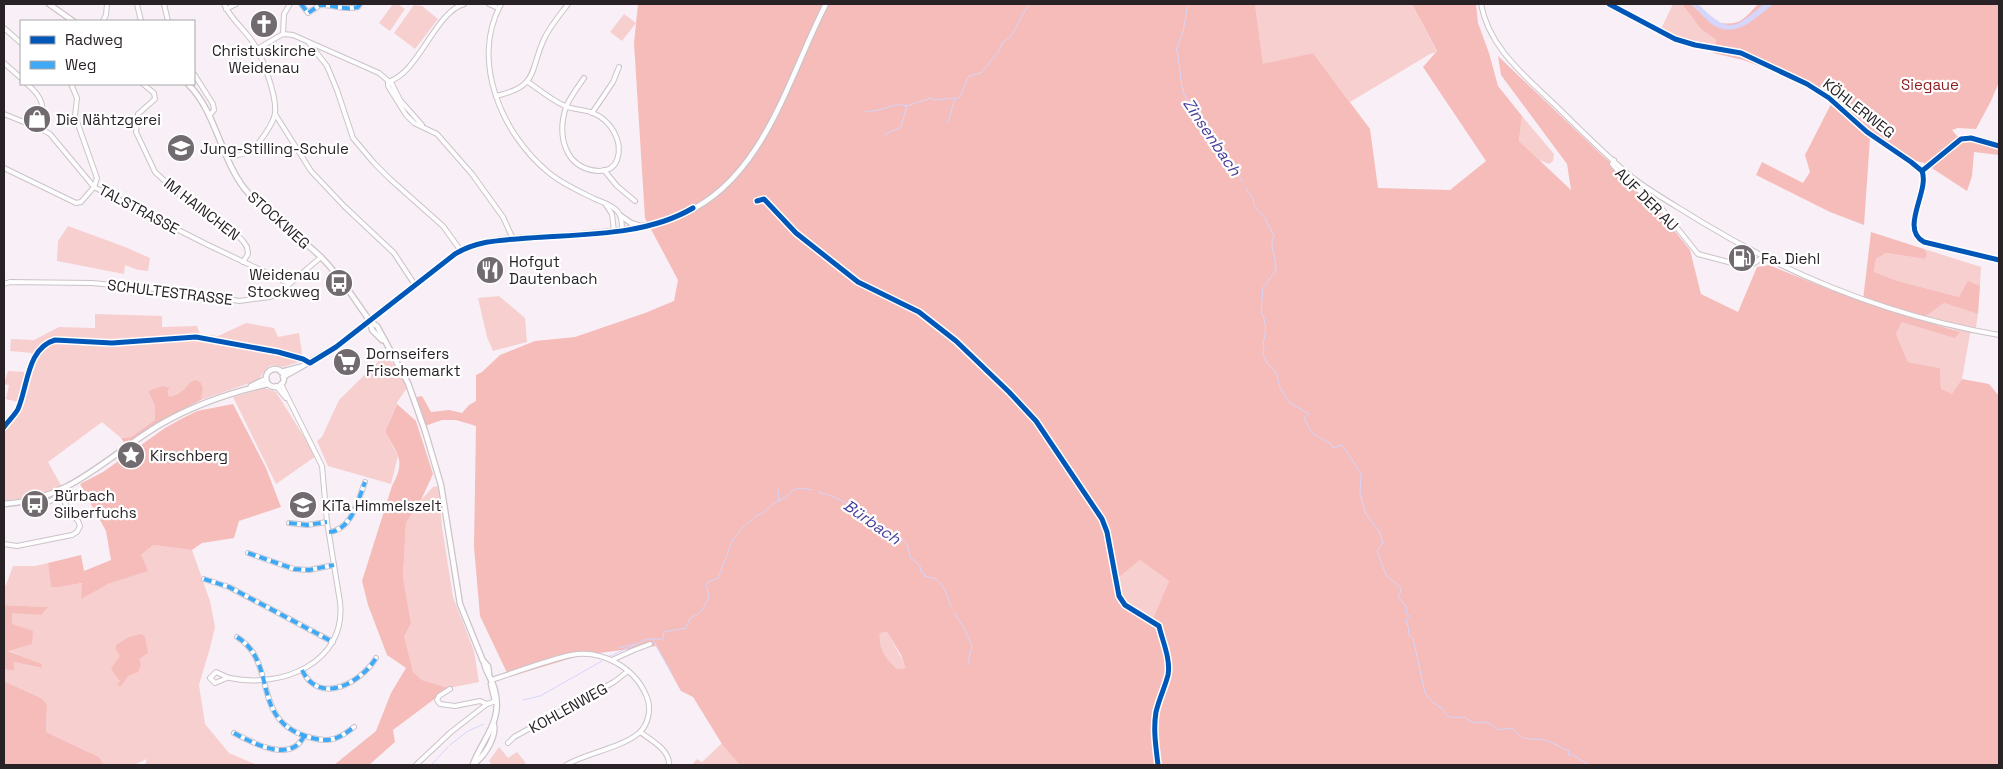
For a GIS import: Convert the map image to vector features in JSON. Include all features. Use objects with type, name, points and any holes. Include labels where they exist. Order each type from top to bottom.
[{"type":"street","points":[[48,4],[69,20]]},
{"type":"street","points":[[103,20],[107,4]]},
{"type":"street","points":[[137,4],[141,20]]},
{"type":"street","points":[[164,4],[168,20]]},
{"type":"street","points":[[224,4],[226,10],[256,48],[271,89],[275,114],[311,171],[344,206],[394,252],[416,285]]},
{"type":"street","points":[[226,10],[236,4]]},
{"type":"street","points":[[283,34],[284,14],[290,4]]},
{"type":"street","points":[[302,4],[308,13],[320,5],[352,9],[360,4]]},
{"type":"street","points":[[388,82],[409,66],[452,11],[464,4]]},
{"type":"street","points":[[489,4],[499,6],[492,30],[489,69],[496,96],[513,132],[534,160],[560,181],[615,209],[631,224],[641,226]]},
{"type":"street","points":[[496,96],[511,92],[528,82],[544,37],[568,4]]},
{"type":"street","points":[[282,374],[304,366],[336,347],[462,251],[477,244],[622,230],[663,221],[693,208],[730,180],[746,164],[758,147],[826,4]]},
{"type":"street","points":[[1481,4],[1491,34],[1510,61],[1635,179],[1656,193],[1763,258],[1864,299],[1936,322],[1999,335]]},
{"type":"street","name":"KÖHLERWEG","points":[[1609,4],[1675,39],[1695,45],[1740,53],[1807,84],[1824,94],[1867,132],[1922,171],[1923,183],[1914,225],[1918,237],[1924,242],[1999,260]]},
{"type":"street","points":[[4,28],[20,42]]},
{"type":"street","points":[[256,48],[283,34],[293,36],[370,68],[392,84],[409,112],[423,126],[436,134],[472,174],[503,217],[513,240]]},
{"type":"street","points":[[309,43],[327,66],[353,138],[385,174],[443,226],[462,251]]},
{"type":"street","points":[[4,63],[20,77]]},
{"type":"street","points":[[592,113],[613,82],[619,67]]},
{"type":"street","points":[[195,76],[213,104],[214,110],[209,116]]},
{"type":"street","points":[[528,82],[566,107],[592,113],[610,126],[619,147],[617,160],[611,168],[604,170],[594,170],[581,165],[566,151],[562,136],[566,107],[584,78]]},
{"type":"street","points":[[29,85],[35,90],[42,103],[41,129]]},
{"type":"street","points":[[4,168],[76,203],[81,202],[94,187],[97,178],[75,116],[77,98],[71,85]]},
{"type":"street","name":"IM HAINCHEN","points":[[144,85],[154,93],[155,99],[138,114],[136,132],[155,172],[182,196],[233,231],[244,241],[248,254],[243,262]]},
{"type":"street","name":"STOCKWEG","points":[[189,85],[199,96],[227,157],[250,195],[331,268],[370,321],[372,330],[384,341],[408,383],[425,431],[441,486],[457,592],[463,614],[483,661],[484,668],[489,674],[491,689],[496,701],[495,732],[479,759],[472,764]]},
{"type":"street","name":"TALSTRASSE","points":[[4,114],[50,134],[94,187],[243,262],[286,282],[290,282]]},
{"type":"street","points":[[227,157],[248,152],[256,147],[266,133],[275,114]]},
{"type":"street","name":"AUF DER AU","points":[[1614,160],[1612,164],[1619,174],[1662,209],[1698,254],[1736,264],[1753,264],[1763,258]]},
{"type":"street","points":[[604,170],[617,186],[635,201]]},
{"type":"street","points":[[604,204],[612,214],[614,231]]},
{"type":"street","points":[[621,216],[622,230]]},
{"type":"street","name":"SCHULTESTRASSE","points":[[4,284],[10,282],[92,283],[197,293],[239,301],[270,297],[284,290],[290,282],[294,281],[321,257]]},
{"type":"street","points":[[267,381],[267,374],[271,370],[276,369],[282,374]]},
{"type":"street","points":[[278,385],[282,374]]},
{"type":"street","points":[[4,504],[36,500],[59,491],[91,474],[144,436],[176,416],[204,403],[267,381],[278,385],[318,455],[322,466],[327,522],[341,613],[337,635],[333,642],[324,655],[302,670],[263,680],[227,678]]},
{"type":"street","points":[[329,532],[335,532],[349,519],[365,482]]},
{"type":"street","points":[[40,506],[54,500],[59,491]]},
{"type":"street","points":[[4,544],[17,546],[72,535],[77,532],[80,526],[78,521],[69,511],[59,491]]},
{"type":"street","points":[[289,522],[307,525],[327,522]]},
{"type":"street","points":[[248,553],[294,569],[309,570],[334,565]]},
{"type":"street","points":[[204,579],[229,587],[333,642]]},
{"type":"street","points":[[237,637],[245,642],[257,657],[267,698],[272,710],[285,724],[304,736],[318,739],[342,737],[354,726]]},
{"type":"street","points":[[612,660],[650,644]]},
{"type":"street","points":[[491,680],[572,655],[592,655],[612,660],[628,671],[639,682],[649,702],[649,714],[640,732],[626,740],[566,765]]},
{"type":"street","points":[[302,670],[304,675],[314,684],[338,688],[364,674],[376,658]]},
{"type":"street","name":"KOHLENWEG","points":[[508,744],[514,737],[614,682],[628,671]]},
{"type":"street","points":[[450,689],[439,696],[437,700],[440,704],[455,706],[480,701],[487,704]]},
{"type":"street","points":[[416,765],[450,732],[487,704],[496,701]]},
{"type":"street","points":[[640,732],[662,750],[668,758],[669,765]]},
{"type":"street","points":[[234,733],[265,747],[276,749],[294,748],[301,742],[304,736]]},
{"type":"shaded area","points":[[393,4],[397,4],[405,9],[390,31],[379,23]]},
{"type":"shaded area","points":[[1255,4],[1412,4],[1437,52],[1430,54],[1350,102],[1313,53],[1263,65]]},
{"type":"shaded area","points":[[1673,4],[1682,4],[1701,29],[1716,40],[1715,46],[1686,40],[1661,29]]},
{"type":"shaded area","points":[[414,5],[422,6],[438,19],[415,49],[394,33]]},
{"type":"shaded area","points":[[624,14],[636,23],[622,41],[610,32]]},
{"type":"shaded area","points":[[1522,116],[1554,154],[1553,161],[1549,164],[1539,160],[1519,141]]},
{"type":"shaded area","points":[[68,226],[150,258],[148,271],[138,270],[125,265],[124,274],[57,261],[58,241]]},
{"type":"shaded area","points":[[1924,249],[1981,267],[1980,286],[1973,284],[1959,297],[1898,281],[1874,272],[1876,259],[1886,253],[1925,259],[1927,254]]},
{"type":"shaded area","points":[[499,296],[525,318],[527,342],[493,351],[487,337],[478,298]]},
{"type":"shaded area","points":[[1944,303],[1978,314],[1976,327],[1970,334],[1962,379],[1952,395],[1941,389],[1940,368],[1908,362],[1896,334],[1902,322],[1959,331],[1921,320]]},
{"type":"shaded area","points":[[95,314],[162,316],[162,327],[197,326],[200,334],[218,336],[246,323],[274,328],[278,337],[299,333],[302,353],[299,362],[283,367],[269,366],[258,380],[201,400],[203,389],[190,382],[181,392],[169,397],[166,390],[169,388],[148,391],[155,406],[155,420],[131,437],[121,438],[102,422],[48,462],[62,487],[31,499],[4,500],[4,423],[17,409],[18,402],[6,399],[9,385],[4,384],[8,371],[26,372],[32,353],[10,351],[11,339],[34,340],[59,327],[95,328]]},
{"type":"shaded area","points":[[386,354],[399,372],[407,388],[398,401],[385,432],[398,456],[391,484],[328,466],[317,441],[322,437],[339,400]]},
{"type":"shaded area","points":[[265,388],[276,392],[316,456],[276,484],[233,397]]},
{"type":"shaded area","points":[[439,486],[442,527],[453,597],[474,651],[479,682],[449,688],[422,680],[413,672],[403,635],[411,623],[403,577],[406,523],[421,500],[433,487]]},
{"type":"shaded area","points":[[153,545],[192,550],[210,601],[215,627],[199,685],[205,724],[229,753],[257,765],[145,765],[147,759],[134,765],[104,765],[99,757],[46,732],[47,706],[41,698],[4,681],[4,669],[14,671],[14,662],[40,668],[41,664],[7,650],[12,624],[12,612],[40,615],[47,607],[4,605],[4,585],[6,585],[13,566],[35,566],[48,563],[51,587],[83,583],[81,598],[108,584],[147,571],[141,555]]},
{"type":"shaded area","points":[[1140,560],[1169,581],[1153,620],[1125,600],[1118,578]]},
{"type":"shaded area","points":[[887,632],[907,668],[897,669],[889,662],[884,653],[880,643],[880,633]]},
{"type":"shaded area","points":[[737,729],[761,765],[692,765],[697,759],[702,762]]},
{"type":"shaded area","points":[[499,747],[508,758],[517,752],[526,763],[523,765],[492,765],[489,761]]},
{"type":"green space","points":[[638,4],[1255,4],[1263,64],[1313,53],[1370,129],[1378,188],[1450,190],[1486,161],[1423,67],[1437,51],[1412,4],[1476,4],[1478,23],[1498,86],[1522,116],[1519,141],[1571,190],[1567,164],[1501,75],[1498,56],[1605,158],[1638,185],[1690,250],[1701,294],[1738,312],[1757,267],[1769,265],[1833,291],[1863,300],[1871,232],[1924,249],[1927,254],[1925,259],[1886,253],[1876,259],[1874,272],[1898,281],[1959,297],[1968,281],[1980,286],[1978,314],[1944,303],[1921,320],[1960,332],[1955,338],[1902,322],[1896,334],[1908,362],[1940,368],[1941,389],[1952,394],[1962,379],[1989,384],[1999,396],[1999,765],[740,765],[722,744],[693,697],[681,691],[656,646],[582,655],[509,677],[480,616],[474,547],[476,426],[456,420],[442,420],[425,426],[418,407],[417,397],[422,396],[431,412],[449,410],[462,413],[469,405],[476,401],[476,375],[482,372],[500,355],[535,341],[575,337],[674,301],[678,280],[645,218],[634,43]],"holes":[[[1140,560],[1169,581],[1153,619],[1133,608],[1125,600],[1118,578]],[[887,632],[901,655],[906,668],[897,669],[889,662],[884,653],[880,643],[880,633]]]},
{"type":"green space","name":"Siegaue","points":[[1682,4],[1691,4],[1710,22],[1732,23],[1742,20],[1758,4],[1999,4],[1999,82],[1976,129],[1958,128],[1952,130],[1957,136],[1977,138],[1999,149],[1999,155],[1974,152],[1972,176],[1967,191],[1924,163],[1912,160],[1870,138],[1864,225],[1830,212],[1756,175],[1762,162],[1803,183],[1810,172],[1805,155],[1831,104],[1808,84],[1743,60],[1713,53],[1716,40],[1701,29]]},
{"type":"green space","points":[[196,380],[201,383],[203,389],[201,400],[162,420],[126,446],[121,438],[131,437],[155,420],[155,406],[148,391],[163,386],[170,388],[167,391],[169,397],[183,390],[190,382]]},
{"type":"green space","points":[[233,404],[266,468],[281,507],[239,521],[234,538],[202,543],[192,550],[153,545],[141,555],[148,571],[108,584],[81,599],[82,583],[51,587],[48,563],[81,555],[84,571],[111,560],[106,531],[80,484],[103,472],[165,428],[183,418],[197,411]]},
{"type":"green space","points":[[397,404],[416,421],[433,474],[421,500],[406,523],[403,577],[411,623],[404,636],[413,672],[422,680],[449,688],[393,730],[395,742],[369,765],[334,765],[376,731],[391,693],[406,668],[387,655],[368,605],[362,581],[392,486],[399,470],[397,452],[385,432]]},
{"type":"green space","points":[[4,605],[48,607],[41,615],[12,613],[12,624],[33,631],[32,644],[8,651],[42,664],[41,668],[14,662],[14,671],[4,669]]},
{"type":"green space","points":[[142,634],[145,637],[148,653],[139,659],[141,665],[138,672],[128,676],[121,686],[117,685],[120,681],[111,669],[120,656],[116,650],[116,645],[129,637]]},
{"type":"green space","points":[[4,681],[41,698],[47,705],[46,732],[99,757],[104,765],[4,765]]},
{"type":"water","points":[[1691,4],[1698,4],[1717,20],[1731,25],[1745,19],[1764,4],[1774,4],[1743,26],[1726,30],[1708,21]]},
{"type":"waterway","points":[[948,122],[955,99],[960,97],[969,76],[981,73],[999,51],[1003,42],[1012,35],[1023,13],[1031,4]]},
{"type":"waterway","name":"Zinsenbach","points":[[1188,4],[1183,32],[1176,50],[1182,87],[1184,89],[1182,91],[1191,106],[1189,108],[1196,115],[1198,121],[1201,122],[1243,182]]},
{"type":"waterway","points":[[865,112],[896,105],[907,106],[931,98],[935,100],[954,98]]},
{"type":"waterway","points":[[884,135],[901,127],[907,106]]},
{"type":"waterway","name":"Zinsenbach","points":[[1246,188],[1253,199],[1254,206],[1265,218],[1274,236],[1272,248],[1275,268],[1277,269],[1263,288],[1261,312],[1265,327],[1263,354],[1267,363],[1276,372],[1280,388],[1290,403],[1309,414],[1304,418],[1312,433],[1331,444],[1333,448],[1342,445],[1361,473],[1360,494],[1366,514],[1379,531],[1383,543],[1377,551],[1386,575],[1400,587],[1401,592],[1398,597],[1407,608],[1406,613],[1409,616],[1406,620],[1409,629],[1408,634],[1413,638],[1425,693],[1449,717],[1464,717],[1474,723],[1487,722],[1499,730],[1513,728],[1518,734],[1527,739],[1545,740],[1569,751],[1568,755],[1573,755],[1589,765]]},
{"type":"waterway","name":"Bürbach","points":[[608,657],[647,639],[663,639],[664,632],[686,628],[690,618],[698,614],[704,607],[709,597],[706,585],[708,582],[718,578],[733,539],[742,528],[774,503],[787,497],[793,490],[800,488],[812,490]]},
{"type":"waterway","points":[[778,489],[779,501]]},
{"type":"waterway","name":"Bürbach","points":[[818,492],[848,504],[869,517],[886,533],[896,538],[901,538],[907,545],[911,558],[920,566],[921,572],[925,576],[932,577],[942,586],[951,606]]},
{"type":"waterway","name":"Bürbach","points":[[954,612],[972,646],[968,661],[971,665]]},
{"type":"waterway","points":[[653,640],[672,674]]},
{"type":"waterway","name":"Bürbach","points":[[618,648],[636,644]]},
{"type":"waterway","name":"Bürbach","points":[[523,700],[540,696],[602,661]]},
{"type":"waterway","name":"Bürbach","points":[[450,745],[468,731],[484,724]]},
{"type":"waterway","name":"Bürbach","points":[[431,765],[448,747]]},
{"type":"marked path","points":[[301,4],[308,13],[320,5],[353,8],[358,7],[360,4]]},
{"type":"marked path","points":[[329,532],[337,530],[349,520],[357,505],[365,482]]},
{"type":"marked path","points":[[289,523],[307,525],[327,522]]},
{"type":"marked path","points":[[248,553],[294,569],[309,570],[334,565]]},
{"type":"marked path","points":[[204,579],[229,587],[333,642]]},
{"type":"marked path","points":[[237,637],[250,648],[258,662],[271,706],[279,719],[292,730],[312,738],[330,740],[340,737],[354,727]]},
{"type":"marked path","points":[[302,670],[309,681],[319,687],[329,689],[340,687],[350,682],[369,667],[376,658]]},
{"type":"marked path","points":[[234,733],[261,746],[281,750],[290,749],[298,744],[304,736]]},
{"type":"cycle path","points":[[1609,4],[1675,39],[1695,45],[1741,53],[1807,84],[1829,98],[1867,132],[1922,171],[1922,189],[1914,219],[1914,228],[1917,236],[1924,242],[1999,260]]},
{"type":"cycle path","points":[[1922,171],[1961,139],[1971,138],[1999,146]]},
{"type":"cycle path","points":[[757,201],[764,199],[796,233],[858,282],[919,312],[956,341],[1036,421],[1102,519],[1107,532],[1119,596],[1125,605],[1159,626],[1169,669],[1155,719],[1158,765]]},
{"type":"cycle path","points":[[4,427],[18,409],[34,359],[46,344],[55,340],[112,343],[196,337],[278,352],[303,359],[310,363],[336,347],[455,254],[464,249],[500,240],[592,234],[634,229],[675,217],[693,208]]},
{"type":"place","name":"Christuskirche Weidenau","points":[[264,24]]},
{"type":"place","name":"Die Nähtzgerei","points":[[37,119]]},
{"type":"place","name":"Jung-Stilling-Schule","points":[[181,148]]},
{"type":"place","name":"Fa. Diehl","points":[[1742,258]]},
{"type":"place","name":"Hofgut Dautenbach","points":[[490,270]]},
{"type":"place","name":"Weidenau Stockweg","points":[[339,283]]},
{"type":"place","name":"Dornseifers Frischemarkt","points":[[347,362]]},
{"type":"place","name":"Kirschberg","points":[[131,455]]},
{"type":"place","name":"Bürbach Silberfuchs","points":[[35,504]]},
{"type":"place","name":"KiTa Himmelszelt","points":[[303,505]]}]
